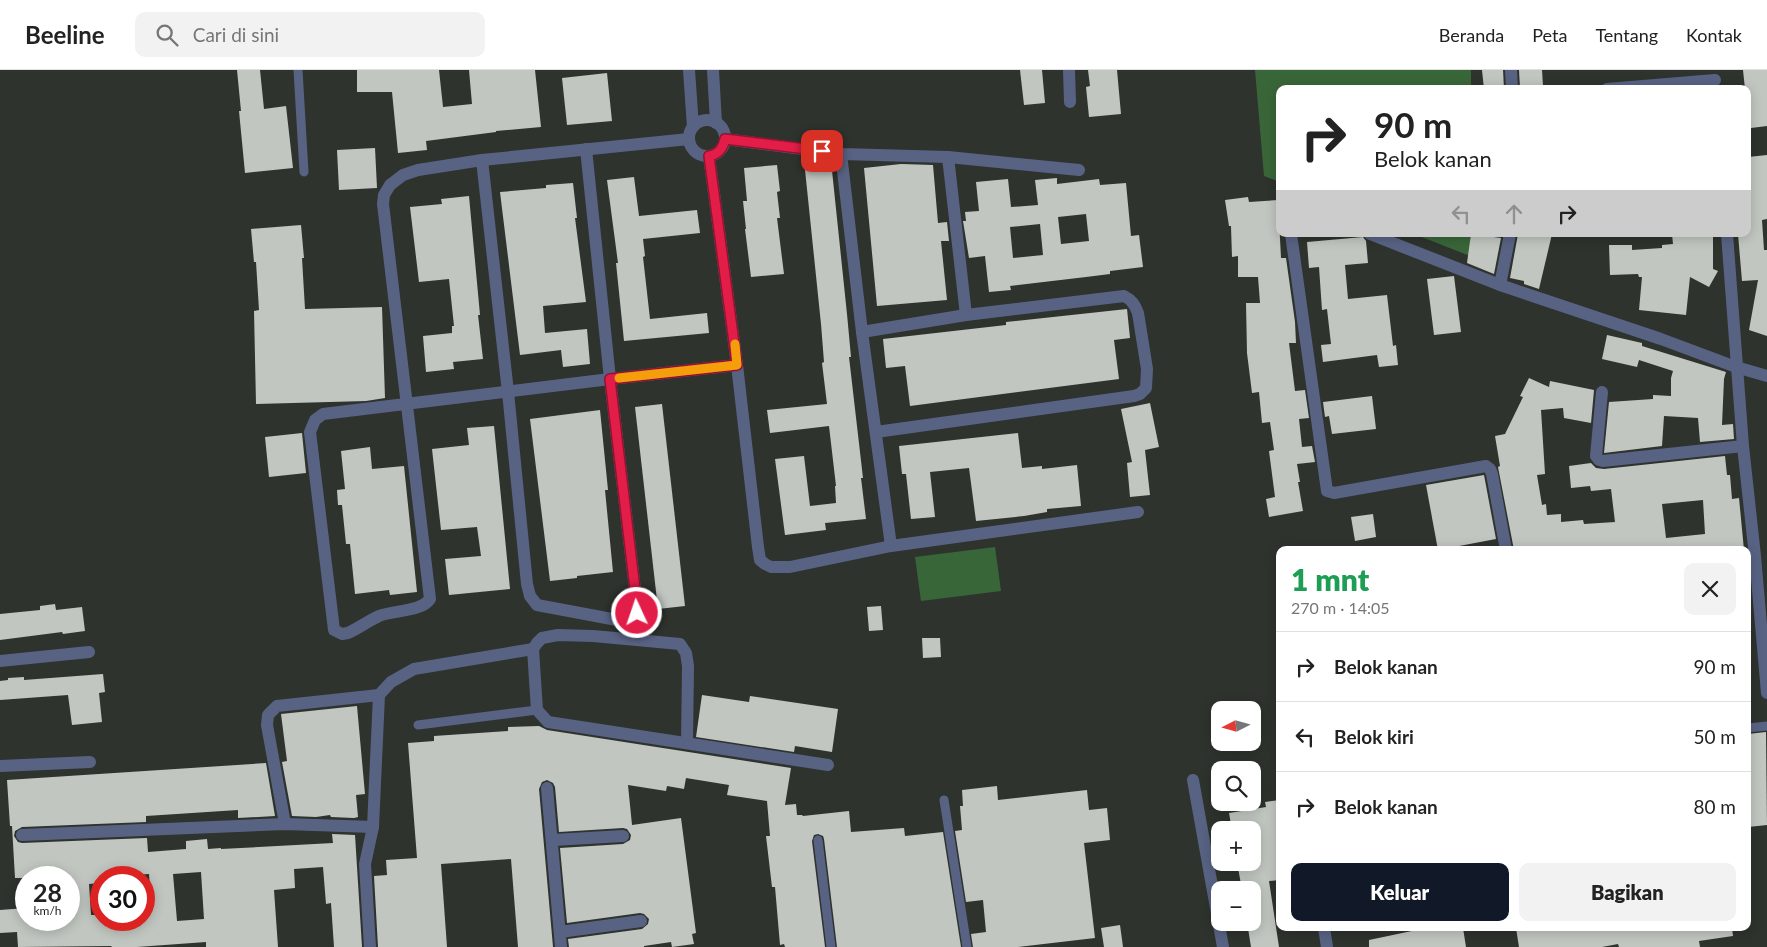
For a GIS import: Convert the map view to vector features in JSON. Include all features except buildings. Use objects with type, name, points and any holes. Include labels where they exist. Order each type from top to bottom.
[{"type":"street","points":[[689,70],[691,133],[692,146],[697,153],[709,156],[718,152],[725,139],[722,128],[711,121],[701,122],[691,133],[586,149],[482,160],[418,170],[395,180],[390,185],[384,195],[384,204],[408,405],[430,599],[427,604],[420,607],[379,616],[348,633],[337,632],[334,627],[310,432],[315,420],[327,413],[408,405],[737,365]]},
{"type":"street","points":[[713,70],[716,123]]},
{"type":"street","points":[[1069,70],[1070,102]]},
{"type":"street","points":[[1511,70],[1512,85]]},
{"type":"street","points":[[1655,85],[1715,80]]},
{"type":"street","points":[[725,139],[841,154],[948,157],[1079,170]]},
{"type":"street","points":[[482,160],[527,584],[530,596],[537,605],[617,620],[629,620],[637,613],[637,606],[610,379],[586,149]]},
{"type":"street","points":[[841,154],[862,332],[891,546]]},
{"type":"street","points":[[709,156],[737,365],[760,560],[771,567],[790,567],[891,546],[1138,512]]},
{"type":"street","points":[[948,157],[966,315]]},
{"type":"street","points":[[1291,237],[1327,491],[1334,493],[1486,466],[1492,474],[1505,546]]},
{"type":"street","points":[[1378,237],[1500,285],[1767,376]]},
{"type":"street","points":[[1500,285],[1509,237]]},
{"type":"street","points":[[1727,237],[1750,546]]},
{"type":"street","points":[[862,332],[966,315],[1124,296],[1135,305],[1138,313],[1147,369],[1146,388],[1140,394],[1126,398],[876,432]]},
{"type":"street","points":[[1602,392],[1596,456],[1599,460],[1742,446]]},
{"type":"street","points":[[1751,556],[1767,692]]},
{"type":"street","points":[[687,743],[688,666],[686,652],[680,644],[593,636],[558,635],[542,638],[537,642],[533,649],[537,710],[548,722],[828,765]]},
{"type":"street","points":[[370,947],[365,864],[373,827],[379,695],[391,682],[414,669],[533,649]]},
{"type":"street","points":[[0,661],[90,652]]},
{"type":"street","points":[[285,824],[267,725],[268,715],[272,708],[291,703],[379,695]]},
{"type":"street","points":[[0,766],[90,762]]},
{"type":"street","points":[[1193,780],[1223,947]]},
{"type":"street","points":[[547,788],[562,947]]},
{"type":"street","points":[[22,835],[285,824],[373,827]]},
{"type":"street","points":[[553,840],[623,836]]},
{"type":"street","points":[[560,932],[640,921]]},
{"type":"street","points":[[1324,931],[1327,947]]},
{"type":"lane","points":[[298,70],[304,172]]},
{"type":"lane","points":[[418,725],[537,710]]},
{"type":"lane","points":[[1751,728],[1767,726]]},
{"type":"lane","points":[[944,800],[967,947]]},
{"type":"lane","points":[[818,840],[831,947]]},
{"type":"green space","points":[[1255,70],[1471,70],[1471,85],[1276,85],[1276,180],[1264,176]]},
{"type":"green space","points":[[1422,237],[1470,237],[1470,256]]},
{"type":"green space","points":[[995,547],[1001,591],[921,601],[915,557]]},
{"type":"slow traffic","points":[[619,378],[737,365],[735,344]]},
{"type":"route","points":[[637,613],[610,379],[737,365],[709,156],[714,155],[722,148],[725,139],[822,151]]}]
